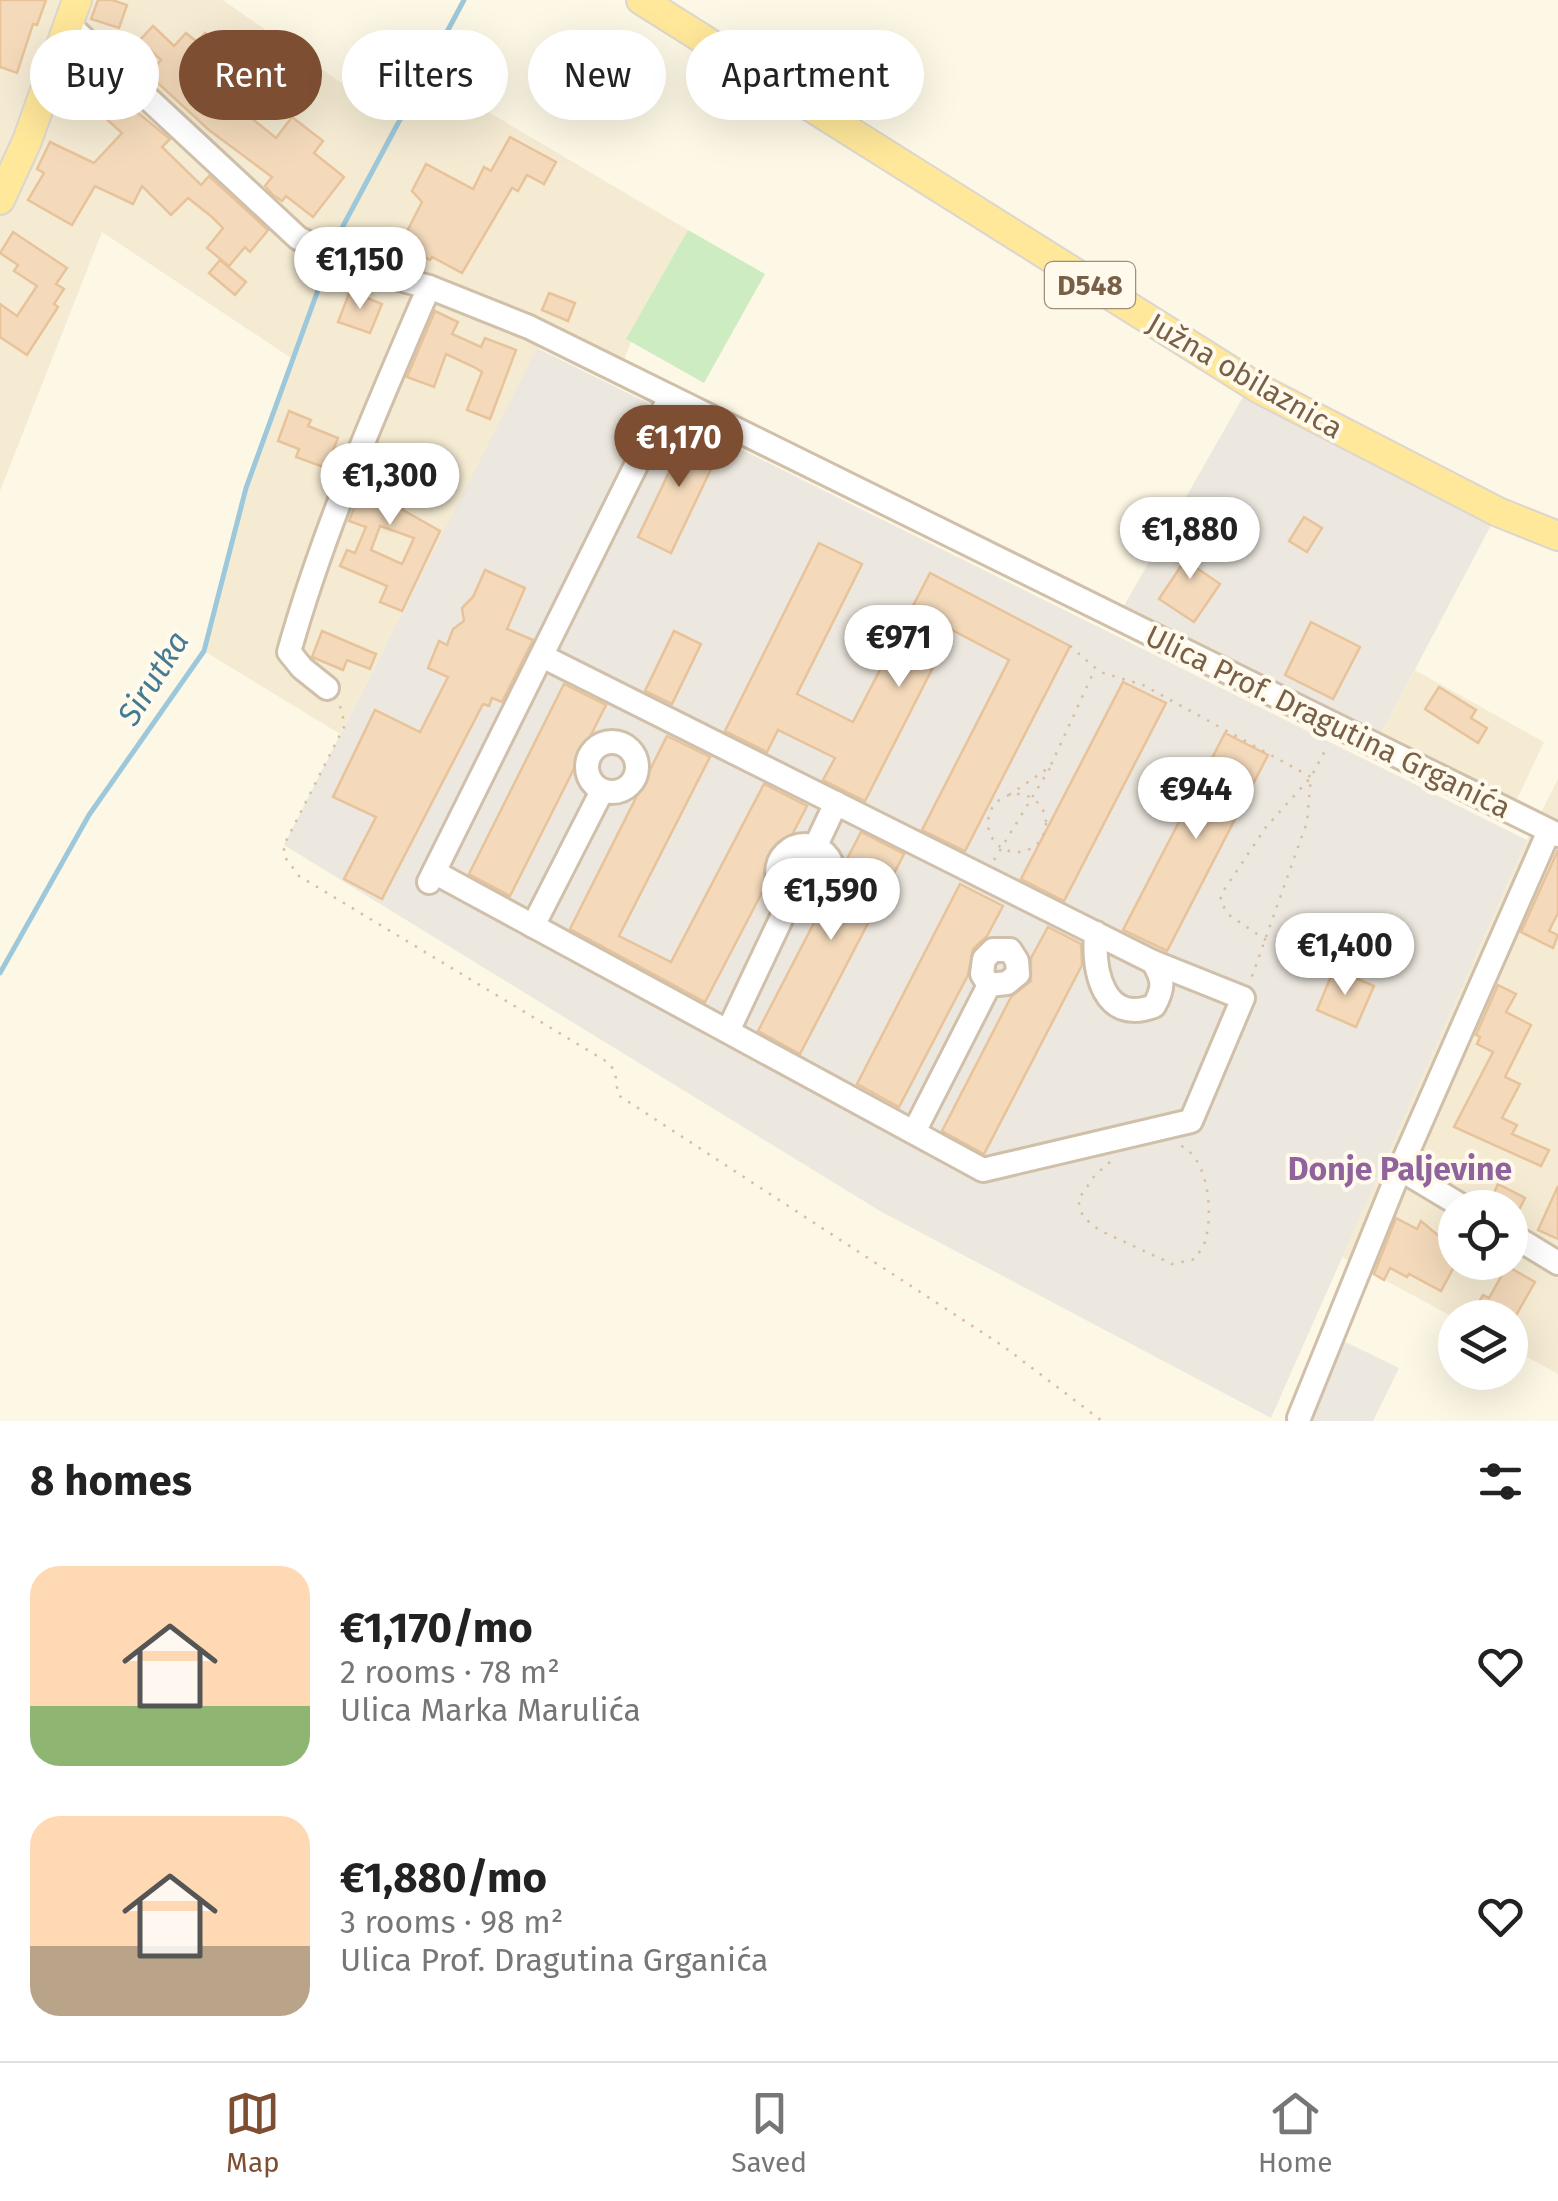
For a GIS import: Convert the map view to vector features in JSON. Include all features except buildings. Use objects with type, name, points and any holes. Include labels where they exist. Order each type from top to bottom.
[{"type":"main road","name":"Južna obilaznica","points":[[641,0],[1258,388],[1498,512],[1558,536]]},
{"type":"main road","points":[[0,200],[27,141],[73,13]]},
{"type":"street","name":"Ulica Prof. Dragutina Grganića","points":[[73,13],[298,238],[354,267],[429,287],[529,328],[1554,833],[1400,1169],[1300,1418]]},
{"type":"street","points":[[328,688],[289,652],[303,602],[356,462],[429,287]]},
{"type":"street","points":[[542,656],[1153,962],[1243,998],[1191,1120],[983,1170],[533,926],[431,879],[670,398]]},
{"type":"street","points":[[533,926],[602,791]]},
{"type":"street","points":[[728,1031],[836,803]]},
{"type":"street","points":[[1096,933],[1094,953],[1105,995],[1120,1010],[1140,1012],[1154,1006],[1163,989],[1162,976],[1153,962]]},
{"type":"street","points":[[914,1132],[990,985]]},
{"type":"street","points":[[1400,1169],[1438,1192]]},
{"type":"street","points":[[1528,1245],[1558,1263]]},
{"type":"path","points":[[1070,646],[1096,668],[1144,685],[1310,777]]},
{"type":"path","points":[[986,878],[1050,767],[1096,668]]},
{"type":"path","points":[[328,688],[340,704],[345,725],[284,845],[284,856],[299,876],[609,1063],[618,1095],[1003,1346],[1102,1421]]},
{"type":"path","points":[[1267,940],[1229,915],[1220,900],[1266,827],[1310,777],[1326,748]]},
{"type":"path","points":[[1008,795],[1031,798],[1044,815],[1044,833],[1038,842],[1022,851],[1002,847],[990,835],[988,816],[992,807],[1008,795],[1050,767]]},
{"type":"path","points":[[1243,998],[1308,822],[1310,777]]},
{"type":"path","points":[[1111,1140],[1122,1152],[1096,1175],[1078,1200],[1083,1217],[1098,1230],[1172,1264],[1195,1259],[1206,1242],[1210,1206],[1198,1165],[1184,1147],[1178,1146],[1191,1120]]},
{"type":"shaded area","points":[[0,0],[223,0],[266,30],[179,30],[179,120],[322,120],[322,69],[342,83],[342,120],[502,120],[688,230],[627,339],[631,342],[619,372],[545,336],[340,734],[204,651],[246,488],[294,360],[102,232],[0,491]]},
{"type":"shaded area","points":[[537,348],[1527,840],[1271,1418],[880,1211],[284,845]]},
{"type":"shaded area","points":[[1251,383],[1498,512],[1375,745],[1117,618]]},
{"type":"shaded area","points":[[1415,670],[1544,742],[1511,812],[1375,745]]},
{"type":"shaded area","points":[[1558,779],[1558,1374],[1528,1358],[1528,1300],[1438,1300],[1438,1309],[1342,1257],[1527,840]]},
{"type":"shaded area","points":[[1333,1336],[1399,1368],[1373,1421],[1305,1421]]},
{"type":"green space","points":[[688,230],[765,274],[704,383],[626,339]]},
{"type":"waterway","name":"Sirutka","points":[[335,241],[464,0]]},
{"type":"waterway","name":"Sirutka","points":[[0,973],[89,815],[204,651],[246,488],[326,268]]},
{"type":"district","name":"Donje Paljevine","points":[[1400,1169]]}]
